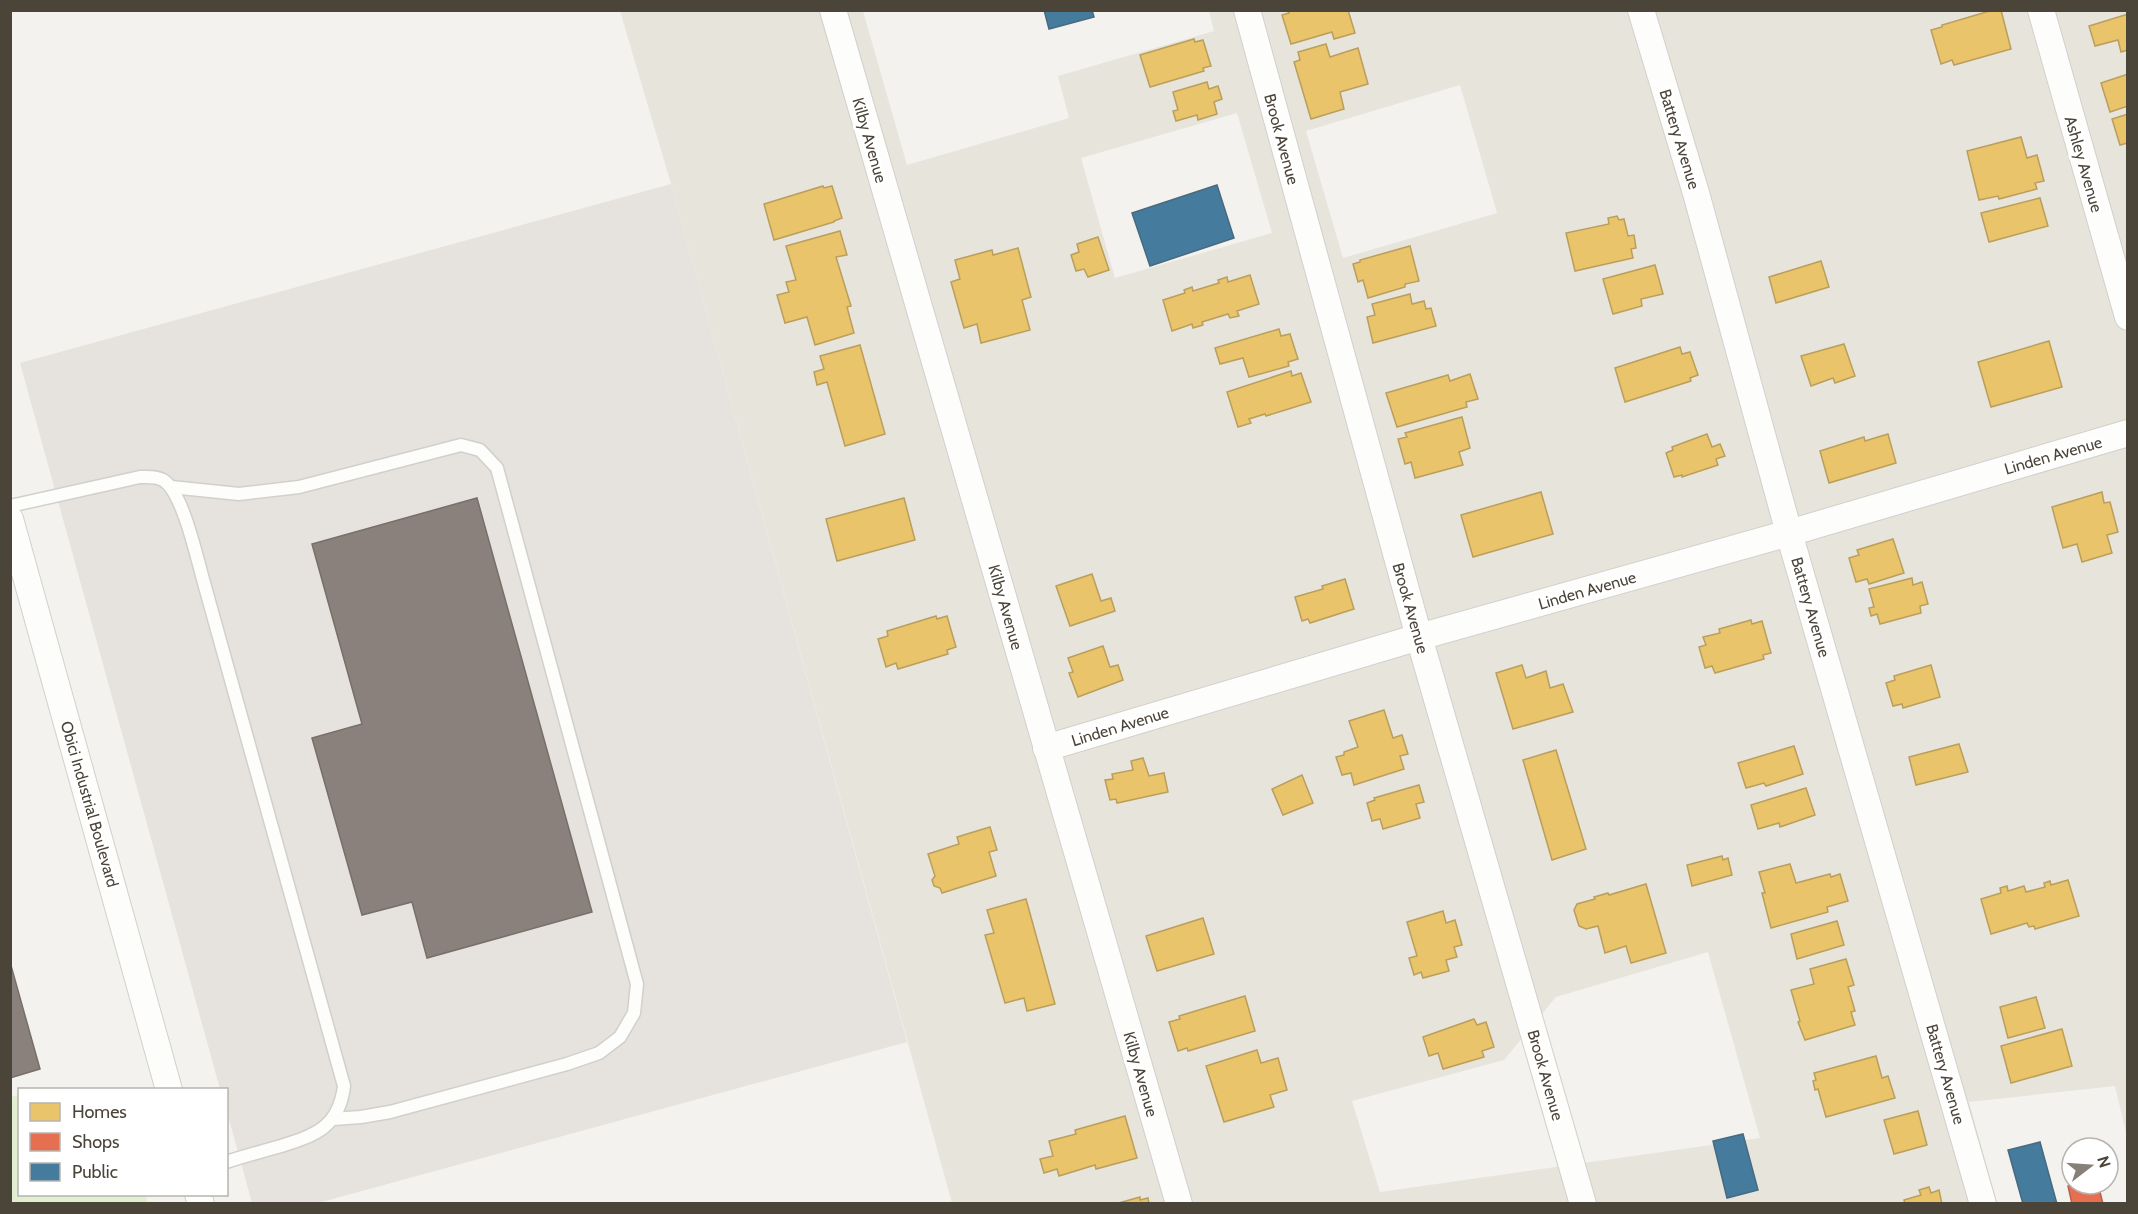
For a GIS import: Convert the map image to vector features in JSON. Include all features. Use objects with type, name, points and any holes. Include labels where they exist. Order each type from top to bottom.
[{"type":"street","name":"Kilby Avenue","points":[[833,10],[1179,1203]]},
{"type":"street","name":"Brook Avenue","points":[[1247,10],[1419,637],[1583,1203]]},
{"type":"street","name":"Battery Avenue","points":[[1641,10],[1696,193],[1789,533],[1983,1203]]},
{"type":"street","name":"Ashley Avenue","points":[[2042,10],[2127,317]]},
{"type":"street","name":"Linden Avenue","points":[[1046,748],[1419,637],[1789,533],[2127,434]]},
{"type":"street","name":"Obici Industrial Boulevard","points":[[10,519],[169,1088]]},
{"type":"lane","points":[[171,487],[239,494],[299,487],[461,445],[480,450],[497,468],[637,984],[634,1013],[620,1037],[599,1053],[567,1064],[390,1112],[333,1119]]},
{"type":"lane","points":[[10,506],[140,477],[154,477],[162,480],[171,487],[179,501],[204,582],[344,1086],[340,1106],[333,1119],[323,1129],[308,1137],[228,1161]]},
{"type":"shaded area","points":[[620,11],[863,11],[907,165],[1069,118],[1058,76],[1214,31],[1209,11],[2127,11],[2127,1137],[2115,1086],[1969,1102],[1997,1203],[952,1203],[671,184]],"holes":[[[1460,85],[1497,213],[1343,258],[1306,131]],[[1237,113],[1272,233],[1115,278],[1081,158]],[[1708,952],[1760,1138],[1380,1192],[1352,1101],[1504,1060],[1556,997]]]},
{"type":"shaded area","points":[[671,184],[907,1042],[318,1203],[252,1203],[228,1116],[228,1088],[220,1088],[20,363]]},
{"type":"shaded area","points":[[245,577],[368,1024],[282,1048],[159,601]]},
{"type":"green space","points":[[18,1095],[18,1196],[145,1196],[148,1203],[11,1203],[11,1097]]},
{"type":"building: Homes","points":[[1348,10],[1355,33],[1334,39],[1332,32],[1291,44],[1282,15],[1289,13],[1288,11]]},
{"type":"building: Homes","points":[[1993,10],[2001,10],[2011,49],[1954,65],[1952,60],[1941,64],[1931,30]]},
{"type":"building: Homes","points":[[2128,14],[2128,50],[2121,52],[2118,40],[2095,46],[2089,26]]},
{"type":"building: Homes","points":[[1194,39],[1195,42],[1203,40],[1211,66],[1203,68],[1204,71],[1150,87],[1140,55]]},
{"type":"building: Homes","points":[[1326,44],[1330,57],[1358,48],[1368,84],[1340,92],[1344,109],[1311,119],[1294,62],[1300,60],[1298,52]]},
{"type":"building: Homes","points":[[2128,74],[2128,106],[2110,112],[2101,83]]},
{"type":"building: Homes","points":[[1207,82],[1209,89],[1218,86],[1222,99],[1214,102],[1217,114],[1198,120],[1197,115],[1176,121],[1173,111],[1178,110],[1173,92]]},
{"type":"building: Homes","points":[[2128,114],[2128,143],[2120,145],[2112,119]]},
{"type":"building: Homes","points":[[2021,137],[2027,158],[2037,155],[2044,181],[2035,183],[2037,189],[1999,199],[1998,196],[1979,200],[1967,151]]},
{"type":"building: Homes","points":[[823,186],[824,188],[832,186],[842,218],[774,240],[764,204]]},
{"type":"building: Homes","points":[[2040,198],[2048,226],[1989,242],[1981,213]]},
{"type":"building: Homes","points":[[1617,216],[1619,220],[1624,219],[1628,236],[1634,235],[1636,248],[1631,249],[1633,258],[1575,271],[1566,233],[1609,224],[1608,218]]},
{"type":"building: Homes","points":[[840,231],[847,255],[836,257],[851,306],[847,307],[854,333],[815,345],[807,317],[785,323],[777,295],[789,292],[786,282],[796,280],[786,246]]},
{"type":"building: Homes","points":[[1098,237],[1109,270],[1088,277],[1084,269],[1076,271],[1071,255],[1079,252],[1077,244]]},
{"type":"building: Homes","points":[[1410,246],[1419,281],[1368,298],[1363,280],[1358,282],[1353,264]]},
{"type":"building: Homes","points":[[1018,248],[1031,297],[1022,300],[1030,330],[981,343],[977,324],[964,328],[951,282],[960,279],[955,260],[992,250],[993,255]]},
{"type":"building: Homes","points":[[1821,261],[1829,287],[1776,303],[1769,277]]},
{"type":"building: Homes","points":[[1655,265],[1663,294],[1641,299],[1642,306],[1613,314],[1603,279]]},
{"type":"building: Homes","points":[[1250,275],[1259,304],[1237,311],[1239,316],[1230,318],[1228,314],[1202,322],[1203,325],[1193,328],[1192,324],[1172,331],[1163,300],[1185,293],[1184,290],[1192,287],[1193,291],[1219,283],[1218,280],[1227,277],[1228,282]]},
{"type":"building: Homes","points":[[1410,294],[1412,304],[1424,301],[1426,309],[1431,308],[1436,326],[1373,343],[1367,317],[1375,315],[1372,304]]},
{"type":"building: Homes","points":[[1279,329],[1281,336],[1290,334],[1298,359],[1288,362],[1289,366],[1249,377],[1243,358],[1220,364],[1215,348]]},
{"type":"building: Homes","points":[[2049,341],[2062,387],[1991,407],[1978,362]]},
{"type":"building: Homes","points":[[1844,344],[1855,376],[1835,383],[1833,378],[1811,386],[1801,356]]},
{"type":"building: Homes","points":[[860,345],[885,434],[845,446],[827,382],[817,385],[814,372],[824,369],[820,356]]},
{"type":"building: Homes","points":[[1680,347],[1682,354],[1690,352],[1698,375],[1690,378],[1691,381],[1625,402],[1615,368]]},
{"type":"building: Homes","points":[[1291,371],[1292,376],[1301,373],[1311,402],[1249,419],[1251,423],[1238,427],[1227,392]]},
{"type":"building: Homes","points":[[1470,374],[1478,399],[1466,402],[1467,407],[1397,427],[1386,393],[1448,375],[1450,381]]},
{"type":"building: Homes","points":[[1462,417],[1470,448],[1459,452],[1463,465],[1415,478],[1411,462],[1405,464],[1398,439],[1407,437],[1405,433]]},
{"type":"building: Homes","points":[[1707,434],[1712,447],[1720,444],[1725,456],[1716,459],[1718,465],[1682,477],[1682,475],[1674,477],[1666,453],[1673,450],[1672,447]]},
{"type":"building: Homes","points":[[1888,434],[1896,463],[1829,483],[1820,451],[1864,437],[1865,441]]},
{"type":"building: Homes","points":[[1541,492],[1553,534],[1473,557],[1461,515]]},
{"type":"building: Homes","points":[[2102,492],[2104,503],[2110,502],[2118,532],[2107,535],[2112,553],[2082,562],[2077,544],[2063,548],[2052,507]]},
{"type":"building: Homes","points":[[904,498],[915,540],[837,561],[826,519]]},
{"type":"building: Homes","points":[[1893,539],[1904,573],[1869,584],[1867,579],[1856,582],[1849,558],[1859,555],[1857,550]]},
{"type":"building: Homes","points":[[1092,574],[1101,601],[1111,598],[1115,611],[1070,626],[1056,586]]},
{"type":"building: Homes","points":[[1912,578],[1913,585],[1922,582],[1928,604],[1920,606],[1921,613],[1880,624],[1877,614],[1871,616],[1869,608],[1874,607],[1869,589]]},
{"type":"building: Homes","points":[[1345,579],[1354,609],[1310,623],[1308,619],[1302,621],[1295,597],[1323,589],[1322,586]]},
{"type":"building: Homes","points":[[936,616],[937,619],[947,616],[956,647],[947,650],[948,654],[898,669],[896,663],[886,667],[878,639],[888,636],[887,631]]},
{"type":"building: Homes","points":[[1751,620],[1752,624],[1762,621],[1771,653],[1763,655],[1764,659],[1715,673],[1712,666],[1705,668],[1699,647],[1706,645],[1703,637],[1720,633],[1719,629]]},
{"type":"building: Homes","points":[[1103,646],[1110,667],[1118,665],[1123,680],[1078,697],[1069,673],[1073,672],[1068,658]]},
{"type":"building: Homes","points":[[1522,665],[1526,678],[1546,671],[1550,688],[1563,684],[1573,712],[1513,729],[1496,673]]},
{"type":"building: Homes","points":[[1931,665],[1940,697],[1903,708],[1902,704],[1893,706],[1886,683],[1895,680],[1894,676]]},
{"type":"building: Homes","points":[[1384,710],[1393,738],[1402,735],[1408,754],[1400,756],[1404,769],[1354,785],[1351,773],[1342,775],[1336,757],[1358,747],[1349,721]]},
{"type":"building: Homes","points":[[1959,744],[1968,772],[1916,785],[1909,757]]},
{"type":"building: Homes","points":[[1794,746],[1803,774],[1766,786],[1764,783],[1746,788],[1738,763]]},
{"type":"building: Homes","points":[[1556,750],[1586,849],[1552,860],[1523,760]]},
{"type":"building: Homes","points":[[1143,758],[1149,776],[1164,773],[1168,792],[1117,803],[1116,799],[1110,800],[1105,780],[1113,779],[1112,774],[1133,770],[1131,761]]},
{"type":"building: Homes","points":[[1302,775],[1313,803],[1283,815],[1272,789]]},
{"type":"building: Homes","points":[[1419,785],[1424,802],[1416,804],[1420,818],[1383,829],[1380,819],[1372,821],[1367,803],[1375,800],[1374,798]]},
{"type":"building: Homes","points":[[1806,788],[1815,815],[1780,827],[1779,823],[1758,829],[1751,805]]},
{"type":"building: Homes","points":[[990,827],[997,850],[989,852],[996,876],[942,893],[940,888],[934,886],[932,880],[935,876],[928,854],[959,844],[957,837]]},
{"type":"building: Homes","points":[[1722,856],[1723,860],[1728,858],[1732,875],[1692,886],[1687,865]]},
{"type":"building: Homes","points":[[1790,864],[1796,883],[1830,874],[1831,877],[1840,874],[1848,901],[1827,907],[1828,912],[1771,928],[1759,872]]},
{"type":"building: Homes","points":[[2068,880],[2079,916],[2035,929],[2034,926],[2029,927],[2027,923],[1991,934],[1981,899],[2001,893],[2000,888],[2007,886],[2008,891],[2024,886],[2026,892],[2045,887],[2044,883],[2050,881],[2051,885]]},
{"type":"building: Homes","points":[[1646,884],[1666,953],[1631,963],[1626,946],[1605,953],[1598,926],[1586,929],[1579,926],[1574,910],[1577,904],[1595,899],[1594,897]]},
{"type":"building: Homes","points":[[1026,899],[1055,1004],[1027,1011],[1024,998],[1005,1003],[985,935],[994,933],[987,910]]},
{"type":"building: Homes","points":[[1443,911],[1446,923],[1455,920],[1462,945],[1454,947],[1457,957],[1446,960],[1449,971],[1423,978],[1421,972],[1414,975],[1409,958],[1417,956],[1407,922]]},
{"type":"building: Homes","points":[[1203,918],[1214,954],[1157,971],[1146,936]]},
{"type":"building: Homes","points":[[1837,921],[1844,945],[1797,959],[1791,934]]},
{"type":"building: Homes","points":[[1846,959],[1854,985],[1848,987],[1855,1011],[1851,1012],[1855,1025],[1805,1040],[1798,1022],[1800,1021],[1791,990],[1814,984],[1810,969]]},
{"type":"building: Homes","points":[[1245,996],[1255,1031],[1188,1051],[1187,1048],[1178,1051],[1169,1022],[1180,1019],[1179,1016]]},
{"type":"building: Homes","points":[[2036,997],[2045,1028],[2008,1038],[2000,1007]]},
{"type":"building: Homes","points":[[1474,1019],[1477,1025],[1486,1022],[1494,1047],[1482,1051],[1484,1057],[1443,1069],[1438,1053],[1429,1056],[1423,1037]]},
{"type":"building: Homes","points":[[2062,1029],[2072,1066],[2011,1083],[2001,1046]]},
{"type":"building: Homes","points":[[1257,1050],[1261,1063],[1278,1058],[1287,1090],[1270,1095],[1274,1107],[1224,1122],[1206,1066]]},
{"type":"building: Homes","points":[[1876,1056],[1882,1078],[1888,1076],[1895,1098],[1826,1117],[1818,1089],[1815,1090],[1814,1073]]},
{"type":"building: Homes","points":[[1918,1111],[1927,1145],[1894,1154],[1884,1120]]},
{"type":"building: Homes","points":[[1125,1116],[1137,1158],[1096,1169],[1095,1165],[1059,1176],[1057,1169],[1044,1173],[1040,1159],[1053,1156],[1049,1141],[1076,1134],[1075,1130]]},
{"type":"building: Homes","points":[[1929,1187],[1931,1193],[1939,1190],[1942,1204],[1905,1204],[1904,1200],[1921,1195],[1919,1190]]},
{"type":"building: Homes","points":[[1140,1197],[1140,1200],[1148,1198],[1149,1204],[1115,1204]]},
{"type":"building: Shops","points":[[2070,1196],[2101,1196],[2103,1204],[2072,1204]]},
{"type":"building: Public","points":[[1044,10],[1092,10],[1094,17],[1049,29]]},
{"type":"building: Public","points":[[1217,185],[1234,238],[1150,266],[1132,213]]},
{"type":"building: Public","points":[[1743,1134],[1758,1190],[1727,1198],[1713,1141]]},
{"type":"building: Public","points":[[2040,1142],[2057,1204],[2023,1204],[2008,1150]]},
{"type":"building: Industry","points":[[477,498],[592,912],[427,958],[412,902],[362,915],[312,738],[362,724],[312,544]]},
{"type":"building: Industry","points":[[10,962],[40,1069],[10,1078]]}]
